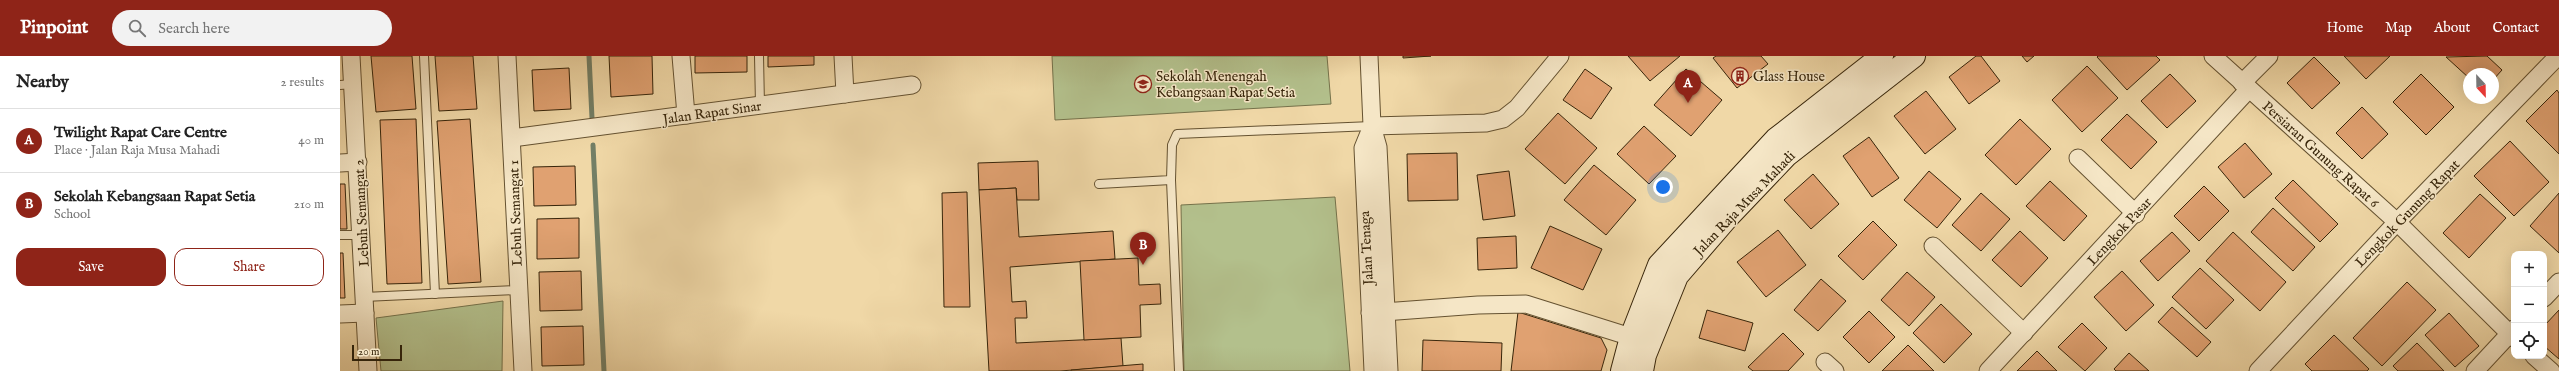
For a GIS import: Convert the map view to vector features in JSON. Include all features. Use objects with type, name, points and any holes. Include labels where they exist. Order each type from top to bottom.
[{"type":"main road","name":"Jalan Raja Musa Mahadi","points":[[1622,371],[1631,337],[1659,265],[1776,139],[1882,56]]},
{"type":"main road","name":"Jalan Raja Musa Mahadi","points":[[1642,371],[1645,356],[1677,276],[1687,264],[1727,218],[1787,155],[1914,56]]},
{"type":"street","name":"Lebuh Semangat 2","points":[[351,56],[347,84],[358,162],[368,371]]},
{"type":"street","name":"Lebuh Semangat 1","points":[[507,56],[523,371]]},
{"type":"street","points":[[681,56],[686,115]]},
{"type":"street","points":[[843,56],[845,94]]},
{"type":"street","name":"Jalan Tenaga","points":[[1369,56],[1372,126],[1378,147],[1383,248],[1378,312]]},
{"type":"street","points":[[1372,126],[1486,123],[1503,119],[1517,108],[1560,56]]},
{"type":"street","name":"Persiaran Gunung Rapat 6","points":[[2213,56],[2397,222],[2511,332]]},
{"type":"street","name":"Lengkok Pasar","points":[[1988,371],[2136,214],[2269,56]]},
{"type":"street","name":"Lengkok Gunung Rapat","points":[[2258,371],[2397,222],[2558,56]]},
{"type":"street","name":"Jalan Rapat Sinar","points":[[512,138],[912,85]]},
{"type":"street","name":"Jalan Tenaga","points":[[1372,126],[1363,148],[1364,210],[1366,248],[1378,312],[1381,364]]},
{"type":"street","points":[[2078,158],[2136,214]]},
{"type":"street","points":[[340,163],[358,162]]},
{"type":"street","points":[[1364,210],[1381,210]]},
{"type":"street","points":[[1933,246],[2024,334]]},
{"type":"street","points":[[1366,248],[1383,248]]},
{"type":"street","points":[[2547,295],[2559,282]]},
{"type":"street","points":[[1378,312],[1478,305],[1526,304],[1631,337]]},
{"type":"street","points":[[340,314],[365,305]]},
{"type":"street","points":[[2475,371],[2511,336]]},
{"type":"street","points":[[2537,359],[2551,371]]},
{"type":"lane","points":[[424,56],[435,294]]},
{"type":"lane","points":[[759,56],[760,105]]},
{"type":"lane","points":[[1179,371],[1171,180],[1172,145],[1178,134],[1372,126]]},
{"type":"lane","points":[[1099,184],[1171,180]]},
{"type":"lane","points":[[340,236],[362,235]]},
{"type":"lane","points":[[365,305],[435,294],[518,290]]},
{"type":"green space","points":[[1052,56],[1327,56],[1331,104],[1055,120]]},
{"type":"green space","points":[[1335,197],[1350,371],[1184,371],[1181,205]]},
{"type":"green space","points":[[503,301],[502,371],[381,371],[376,318]]},
{"type":"building","points":[[371,56],[412,56],[416,109],[376,112]]},
{"type":"building","points":[[435,56],[473,56],[477,109],[439,111]]},
{"type":"building","points":[[609,56],[652,56],[653,94],[611,97]]},
{"type":"building","points":[[695,56],[747,56],[747,72],[695,73]]},
{"type":"building","points":[[768,56],[814,56],[814,65],[768,67]]},
{"type":"building","points":[[1403,56],[1431,56],[1403,58]]},
{"type":"building","points":[[1628,56],[1680,56],[1650,81]]},
{"type":"building","name":"Glass House","points":[[1716,56],[1761,56],[1768,64],[1737,88],[1713,58]]},
{"type":"building","points":[[1976,56],[1981,56],[2000,81],[1969,104],[1949,77]]},
{"type":"building","points":[[2022,56],[2034,56],[2027,62]]},
{"type":"building","points":[[2156,56],[2160,60],[2127,90],[2097,57]]},
{"type":"building","points":[[2344,56],[2390,56],[2366,79]]},
{"type":"building","points":[[2487,56],[2502,70],[2499,73],[2499,68],[2463,68],[2463,73],[2446,57]]},
{"type":"building","points":[[2314,57],[2340,83],[2312,109],[2287,83]]},
{"type":"building","points":[[2087,66],[2118,98],[2082,132],[2052,100]]},
{"type":"building","points":[[569,68],[571,109],[534,111],[532,70]]},
{"type":"building","points":[[1585,69],[1612,88],[1591,119],[1563,100]]},
{"type":"building","points":[[1686,69],[1722,100],[1691,136],[1654,105]]},
{"type":"building","points":[[2170,74],[2196,101],[2167,128],[2141,101]]},
{"type":"building","points":[[2421,74],[2454,107],[2426,135],[2393,102]]},
{"type":"building","points":[[2557,90],[2559,93],[2559,154],[2526,121]]},
{"type":"building","points":[[1926,91],[1956,129],[1925,154],[1894,116]]},
{"type":"building","points":[[2362,107],[2388,134],[2362,159],[2336,133]]},
{"type":"building","points":[[1558,113],[1597,148],[1565,184],[1525,149]]},
{"type":"building","points":[[2127,114],[2157,142],[2131,169],[2101,140]]},
{"type":"building","points":[[416,119],[422,283],[387,284],[380,120]]},
{"type":"building","points":[[470,119],[481,282],[448,284],[437,121]]},
{"type":"building","points":[[2020,119],[2051,149],[2016,185],[1985,155]]},
{"type":"building","points":[[1644,126],[1676,156],[1649,184],[1617,154]]},
{"type":"building","points":[[1869,137],[1899,178],[1872,197],[1843,156]]},
{"type":"building","points":[[2510,141],[2549,182],[2514,216],[2474,176]]},
{"type":"building","points":[[2245,143],[2272,174],[2244,198],[2218,167]]},
{"type":"building","points":[[1457,153],[1458,200],[1408,201],[1407,154]]},
{"type":"building","points":[[1038,161],[1039,200],[1017,200],[1016,188],[979,190],[978,163]]},
{"type":"building","points":[[1594,165],[1636,200],[1606,235],[1564,200]]},
{"type":"building","points":[[575,166],[576,205],[534,206],[533,167]]},
{"type":"building","points":[[1509,171],[1515,216],[1483,220],[1477,175]]},
{"type":"building","points":[[1929,171],[1961,199],[1937,228],[1904,200]]},
{"type":"building","points":[[1813,174],[1839,204],[1811,229],[1784,200]]},
{"type":"building","points":[[2293,180],[2338,224],[2320,242],[2275,198]]},
{"type":"building","points":[[2050,181],[2087,216],[2064,241],[2026,206]]},
{"type":"building","points":[[340,184],[345,184],[347,229],[340,229]]},
{"type":"building","points":[[2204,186],[2229,211],[2199,241],[2174,216]]},
{"type":"building","points":[[1016,188],[1019,237],[1113,231],[1115,259],[1010,267],[1012,302],[1026,301],[1027,318],[1015,318],[1016,343],[1121,338],[1123,366],[1060,371],[989,371],[979,190]]},
{"type":"building","points":[[967,192],[970,307],[944,307],[942,193]]},
{"type":"building","points":[[1981,193],[2010,219],[1981,251],[1952,225]]},
{"type":"building","points":[[2559,193],[2559,253],[2530,226]]},
{"type":"building","points":[[2480,194],[2506,218],[2469,258],[2443,233]]},
{"type":"building","points":[[2273,208],[2315,247],[2293,271],[2251,232]]},
{"type":"building","points":[[579,218],[579,258],[537,259],[537,219]]},
{"type":"building","points":[[1873,221],[1897,245],[1863,280],[1838,256]]},
{"type":"building","points":[[1550,226],[1602,249],[1583,290],[1531,268]]},
{"type":"building","points":[[1778,230],[1806,265],[1766,297],[1737,262]]},
{"type":"building","points":[[2020,231],[2048,258],[2021,287],[1992,260]]},
{"type":"building","points":[[2172,232],[2190,251],[2158,281],[2140,261]]},
{"type":"building","points":[[2233,232],[2286,282],[2260,311],[2206,261]]},
{"type":"building","points":[[1516,236],[1517,268],[1478,270],[1477,238]]},
{"type":"building","points":[[340,253],[343,253],[345,298],[340,298]]},
{"type":"building","points":[[1138,258],[1139,285],[1160,284],[1161,304],[1140,305],[1141,337],[1084,340],[1080,261]]},
{"type":"building","points":[[2200,268],[2234,300],[2206,329],[2172,297]]},
{"type":"building","points":[[581,271],[582,310],[540,311],[539,272]]},
{"type":"building","points":[[2122,271],[2154,305],[2126,331],[2094,297]]},
{"type":"building","points":[[1907,272],[1935,297],[1909,326],[1881,300]]},
{"type":"building","points":[[1821,279],[1846,301],[1818,331],[1794,310]]},
{"type":"building","points":[[2407,282],[2436,310],[2382,366],[2353,338]]},
{"type":"building","points":[[1941,304],[1972,334],[1944,363],[1913,333]]},
{"type":"building","points":[[2172,307],[2211,342],[2197,357],[2158,322]]},
{"type":"building","points":[[1707,310],[1753,323],[1745,351],[1699,338]]},
{"type":"building","points":[[2559,310],[2559,359],[2547,349],[2547,323]]},
{"type":"building","points":[[1869,311],[1895,337],[1869,363],[1843,337]]},
{"type":"building","points":[[1518,312],[1601,338],[1607,350],[1601,371],[1511,371]]},
{"type":"building","points":[[2449,313],[2479,346],[2455,367],[2425,335]]},
{"type":"building","points":[[2082,323],[2107,348],[2085,371],[2058,347]]},
{"type":"building","points":[[583,326],[584,365],[542,366],[541,327]]},
{"type":"building","points":[[1783,333],[1804,354],[1788,371],[1753,371],[1748,367]]},
{"type":"building","points":[[2334,335],[2369,369],[2367,371],[2312,371],[2305,364]]},
{"type":"building","points":[[1423,340],[1502,343],[1501,371],[1422,371]]},
{"type":"building","points":[[2417,343],[2444,371],[2398,371],[2393,366]]},
{"type":"building","points":[[1908,345],[1934,371],[1882,371]]},
{"type":"building","points":[[2037,351],[2057,371],[2017,371]]},
{"type":"building","points":[[2129,353],[2149,371],[2116,371],[2114,369]]},
{"type":"building","points":[[1143,364],[1143,371],[1071,371],[1071,370]]},
{"type":"waterway","points":[[589,56],[592,118]]},
{"type":"waterway","points":[[593,145],[604,371]]},
{"type":"place","name":"Glass House","points":[[1740,76]]},
{"type":"place","name":"Sekolah Menengah Kebangsaan Rapat Setia","points":[[1143,84]]},
{"type":"place","name":"Twilight Rapat Care Centre","points":[[1688,103]]},
{"type":"place","name":"Sekolah Kebangsaan Rapat Setia","points":[[1143,265]]}]
